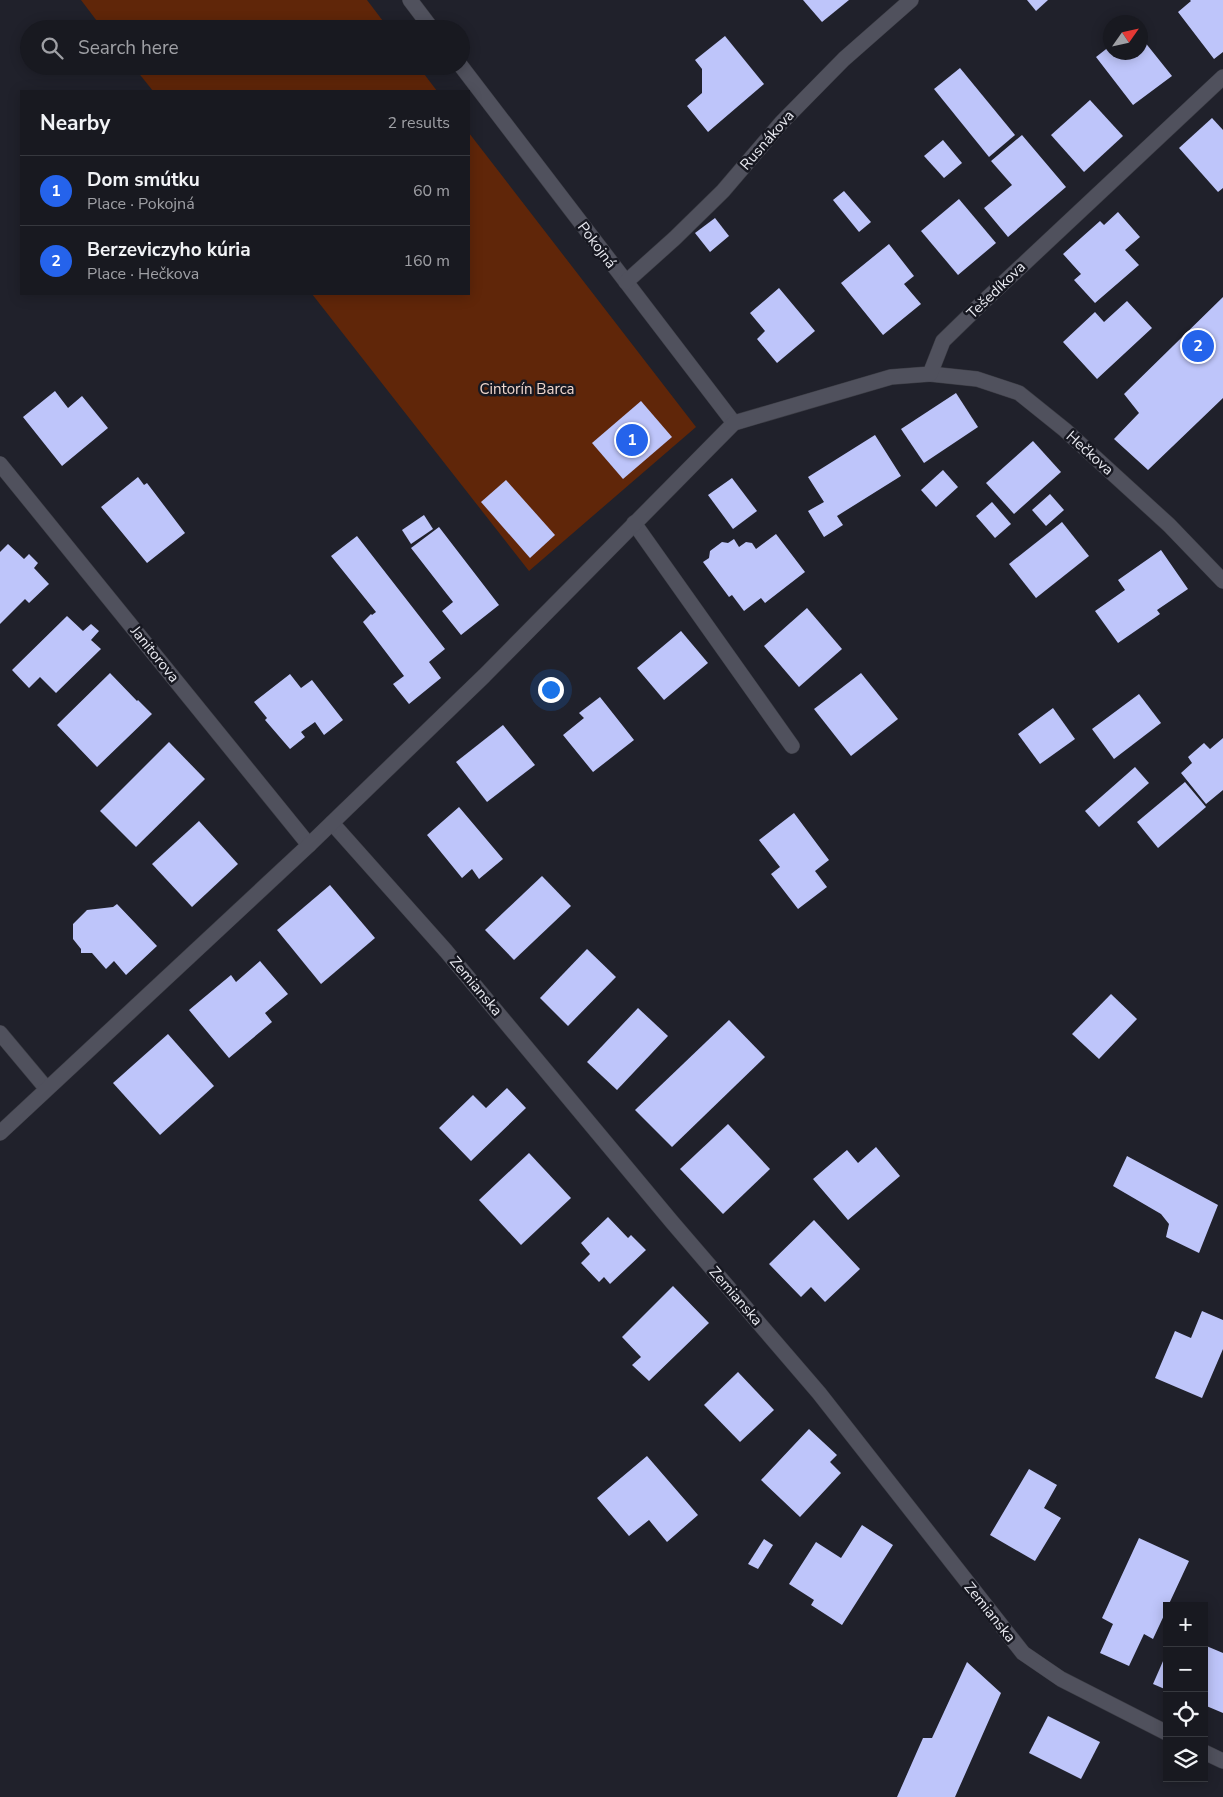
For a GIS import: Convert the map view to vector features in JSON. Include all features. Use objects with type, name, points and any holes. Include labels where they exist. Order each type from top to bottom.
[{"type":"street","points":[[410,0],[425,20]]},
{"type":"street","name":"Rusnákova","points":[[626,282],[723,191],[782,122],[844,59],[911,0]]},
{"type":"street","name":"Pokojná","points":[[468,75],[734,423]]},
{"type":"street","name":"Tešedíkova","points":[[930,374],[943,341],[1223,76]]},
{"type":"street","points":[[0,1133],[46,1088],[63,1075],[309,845],[484,676],[634,522],[734,423],[891,377],[930,374]]},
{"type":"street","name":"Hečkova","points":[[930,374],[977,379],[1019,393],[1064,430],[1169,525],[1223,581]]},
{"type":"street","name":"Janitorova","points":[[0,464],[309,845]]},
{"type":"street","points":[[634,522],[792,746]]},
{"type":"street","name":"Zemianska","points":[[332,823],[446,951],[672,1222],[820,1393],[1023,1653],[1061,1679],[1163,1731]]},
{"type":"street","points":[[0,1033],[46,1088]]},
{"type":"street","points":[[1208,1754],[1223,1761]]},
{"type":"green space","points":[[81,0],[367,0],[382,20],[96,20]]},
{"type":"green space","points":[[140,75],[425,75],[436,90],[152,90]]},
{"type":"green space","name":"Cintorín Barca","points":[[470,134],[696,427],[529,571],[313,295],[470,295]]},
{"type":"building","points":[[803,0],[849,0],[822,22]]},
{"type":"building","points":[[1027,0],[1048,0],[1036,11]]},
{"type":"building","points":[[1190,0],[1223,0],[1223,52],[1214,59],[1178,12]]},
{"type":"building","points":[[725,36],[764,84],[708,132],[687,106],[702,93],[702,69],[695,60]]},
{"type":"building","points":[[1148,46],[1172,76],[1133,105],[1096,57],[1103,52],[1103,60],[1148,60]]},
{"type":"building","points":[[960,68],[1015,135],[989,157],[934,89]]},
{"type":"building","points":[[1090,100],[1123,136],[1084,172],[1051,135]]},
{"type":"building","points":[[1212,118],[1223,130],[1223,188],[1218,192],[1179,148]]},
{"type":"building","points":[[1022,135],[1066,187],[1008,237],[984,208],[1012,185],[991,161]]},
{"type":"building","points":[[943,140],[962,163],[944,178],[924,156]]},
{"type":"building","points":[[844,191],[871,222],[859,232],[833,200]]},
{"type":"building","points":[[959,199],[996,243],[958,275],[921,231]]},
{"type":"building","points":[[1118,212],[1140,237],[1125,250],[1139,265],[1095,303],[1074,280],[1081,274],[1063,254],[1100,221],[1104,225]]},
{"type":"building","points":[[715,218],[729,236],[710,252],[695,233]]},
{"type":"building","points":[[889,244],[914,276],[904,284],[921,304],[883,335],[841,283]]},
{"type":"building","points":[[779,288],[815,331],[777,363],[757,339],[765,331],[750,313]]},
{"type":"building","points":[[1223,297],[1223,398],[1148,470],[1114,439],[1139,413],[1124,394]]},
{"type":"building","points":[[1127,301],[1152,328],[1097,379],[1063,342],[1095,312],[1104,322]]},
{"type":"building","points":[[55,391],[68,408],[82,396],[108,428],[62,466],[23,417]]},
{"type":"building","points":[[956,393],[978,427],[924,463],[901,429]]},
{"type":"building","points":[[641,401],[672,437],[623,479],[592,443]]},
{"type":"building","points":[[875,435],[901,476],[837,516],[843,525],[824,537],[808,511],[824,502],[808,477]]},
{"type":"building","points":[[1033,441],[1061,472],[1014,514],[986,483]]},
{"type":"building","points":[[943,470],[958,487],[936,507],[921,490]]},
{"type":"building","points":[[138,477],[144,485],[147,483],[185,533],[147,563],[101,507]]},
{"type":"building","points":[[732,478],[757,511],[733,529],[708,495]]},
{"type":"building","points":[[506,480],[555,535],[530,558],[481,502]]},
{"type":"building","points":[[1050,494],[1064,510],[1046,526],[1032,510]]},
{"type":"building","points":[[992,502],[1011,524],[995,538],[976,516]]},
{"type":"building","points":[[424,515],[433,529],[411,544],[402,530]]},
{"type":"building","points":[[1062,522],[1089,556],[1036,598],[1009,564]]},
{"type":"building","points":[[439,527],[499,605],[461,635],[442,611],[453,602],[411,548]]},
{"type":"building","points":[[776,534],[805,572],[765,603],[761,598],[744,611],[732,595],[729,597],[703,562],[709,558],[710,551],[722,542],[728,543],[734,539],[739,547],[746,542],[752,543],[756,549]]},
{"type":"building","points":[[357,536],[445,649],[429,662],[441,678],[409,704],[393,684],[404,676],[363,622],[376,612],[331,556]]},
{"type":"building","points":[[8,544],[24,559],[29,554],[38,563],[34,568],[49,584],[29,603],[25,599],[0,624],[0,552]]},
{"type":"building","points":[[1161,550],[1188,589],[1157,610],[1160,614],[1118,643],[1095,611],[1125,590],[1118,580]]},
{"type":"building","points":[[807,608],[842,649],[799,687],[764,646]]},
{"type":"building","points":[[67,616],[83,631],[91,624],[99,631],[91,640],[101,649],[56,693],[40,677],[29,688],[12,670]]},
{"type":"building","points":[[681,631],[708,663],[664,700],[637,668]]},
{"type":"building","points":[[110,673],[152,714],[97,767],[57,725]]},
{"type":"building","points":[[861,673],[898,719],[851,756],[814,709]]},
{"type":"building","points":[[290,674],[301,688],[312,680],[343,720],[324,735],[315,722],[301,732],[305,737],[290,749],[265,720],[267,718],[254,702]]},
{"type":"building","points":[[1139,694],[1161,723],[1114,759],[1092,729]]},
{"type":"building","points":[[600,697],[634,740],[593,772],[563,735],[584,718],[579,713]]},
{"type":"building","points":[[1053,708],[1075,739],[1040,764],[1018,734]]},
{"type":"building","points":[[503,725],[535,765],[487,802],[456,762]]},
{"type":"building","points":[[1223,738],[1223,790],[1206,804],[1181,773],[1192,763],[1188,757],[1204,743],[1210,749]]},
{"type":"building","points":[[169,742],[205,779],[136,847],[100,811]]},
{"type":"building","points":[[1135,767],[1149,783],[1099,827],[1085,811]]},
{"type":"building","points":[[1185,782],[1206,807],[1158,848],[1137,822]]},
{"type":"building","points":[[459,807],[503,859],[479,879],[472,869],[462,878],[427,835]]},
{"type":"building","points":[[794,813],[829,860],[815,871],[827,887],[798,909],[771,874],[780,867],[759,840]]},
{"type":"building","points":[[199,821],[238,864],[192,907],[152,864]]},
{"type":"building","points":[[542,876],[571,906],[514,960],[485,930]]},
{"type":"building","points":[[330,885],[375,938],[321,984],[277,930]]},
{"type":"building","points":[[117,904],[157,946],[126,975],[114,961],[106,969],[92,953],[81,953],[81,949],[73,939],[73,924],[87,910],[113,907]]},
{"type":"building","points":[[587,949],[616,977],[568,1026],[540,998]]},
{"type":"building","points":[[260,961],[288,994],[265,1013],[272,1022],[229,1058],[189,1010],[231,975],[236,982]]},
{"type":"building","points":[[1111,994],[1137,1019],[1099,1059],[1072,1034]]},
{"type":"building","points":[[638,1008],[668,1036],[617,1090],[587,1062]]},
{"type":"building","points":[[729,1020],[765,1057],[672,1147],[635,1110]]},
{"type":"building","points":[[168,1034],[214,1086],[160,1135],[113,1083]]},
{"type":"building","points":[[507,1088],[526,1108],[471,1161],[439,1128],[473,1095],[486,1108]]},
{"type":"building","points":[[728,1124],[770,1169],[723,1214],[680,1169]]},
{"type":"building","points":[[876,1147],[900,1176],[848,1220],[813,1179],[847,1150],[858,1163]]},
{"type":"building","points":[[529,1153],[571,1198],[521,1245],[479,1200]]},
{"type":"building","points":[[1127,1156],[1218,1205],[1199,1253],[1166,1237],[1169,1224],[1161,1214],[1113,1186]]},
{"type":"building","points":[[608,1217],[628,1238],[631,1235],[646,1250],[610,1284],[604,1277],[599,1282],[581,1263],[590,1254],[581,1243]]},
{"type":"building","points":[[814,1220],[860,1269],[825,1302],[811,1287],[801,1297],[769,1264]]},
{"type":"building","points":[[673,1286],[709,1323],[649,1381],[632,1365],[641,1357],[622,1337]]},
{"type":"building","points":[[1202,1311],[1223,1320],[1223,1349],[1202,1398],[1155,1378],[1175,1331],[1191,1338]]},
{"type":"building","points":[[738,1372],[774,1410],[740,1442],[704,1405]]},
{"type":"building","points":[[809,1429],[837,1455],[830,1462],[841,1473],[800,1517],[761,1480]]},
{"type":"building","points":[[647,1456],[698,1515],[667,1542],[649,1520],[629,1536],[597,1498]]},
{"type":"building","points":[[1029,1469],[1057,1485],[1044,1508],[1061,1518],[1035,1561],[990,1535]]},
{"type":"building","points":[[862,1525],[893,1545],[842,1625],[811,1605],[814,1600],[789,1584],[816,1542],[841,1558]]},
{"type":"building","points":[[1139,1538],[1189,1561],[1170,1602],[1163,1602],[1163,1618],[1153,1639],[1144,1634],[1129,1666],[1100,1653],[1113,1624],[1102,1618]]},
{"type":"building","points":[[764,1539],[773,1545],[758,1569],[748,1564]]},
{"type":"building","points":[[1208,1647],[1223,1653],[1223,1713],[1208,1707]]},
{"type":"building","points":[[1163,1661],[1163,1688],[1153,1684]]},
{"type":"building","points":[[967,1662],[1001,1693],[955,1797],[897,1797],[923,1738],[932,1738]]},
{"type":"building","points":[[1048,1716],[1100,1742],[1081,1779],[1029,1753]]},
{"type":"place","name":"Berzeviczyho kúria","points":[[1198,346]]},
{"type":"place","name":"Dom smútku","points":[[632,440]]}]
